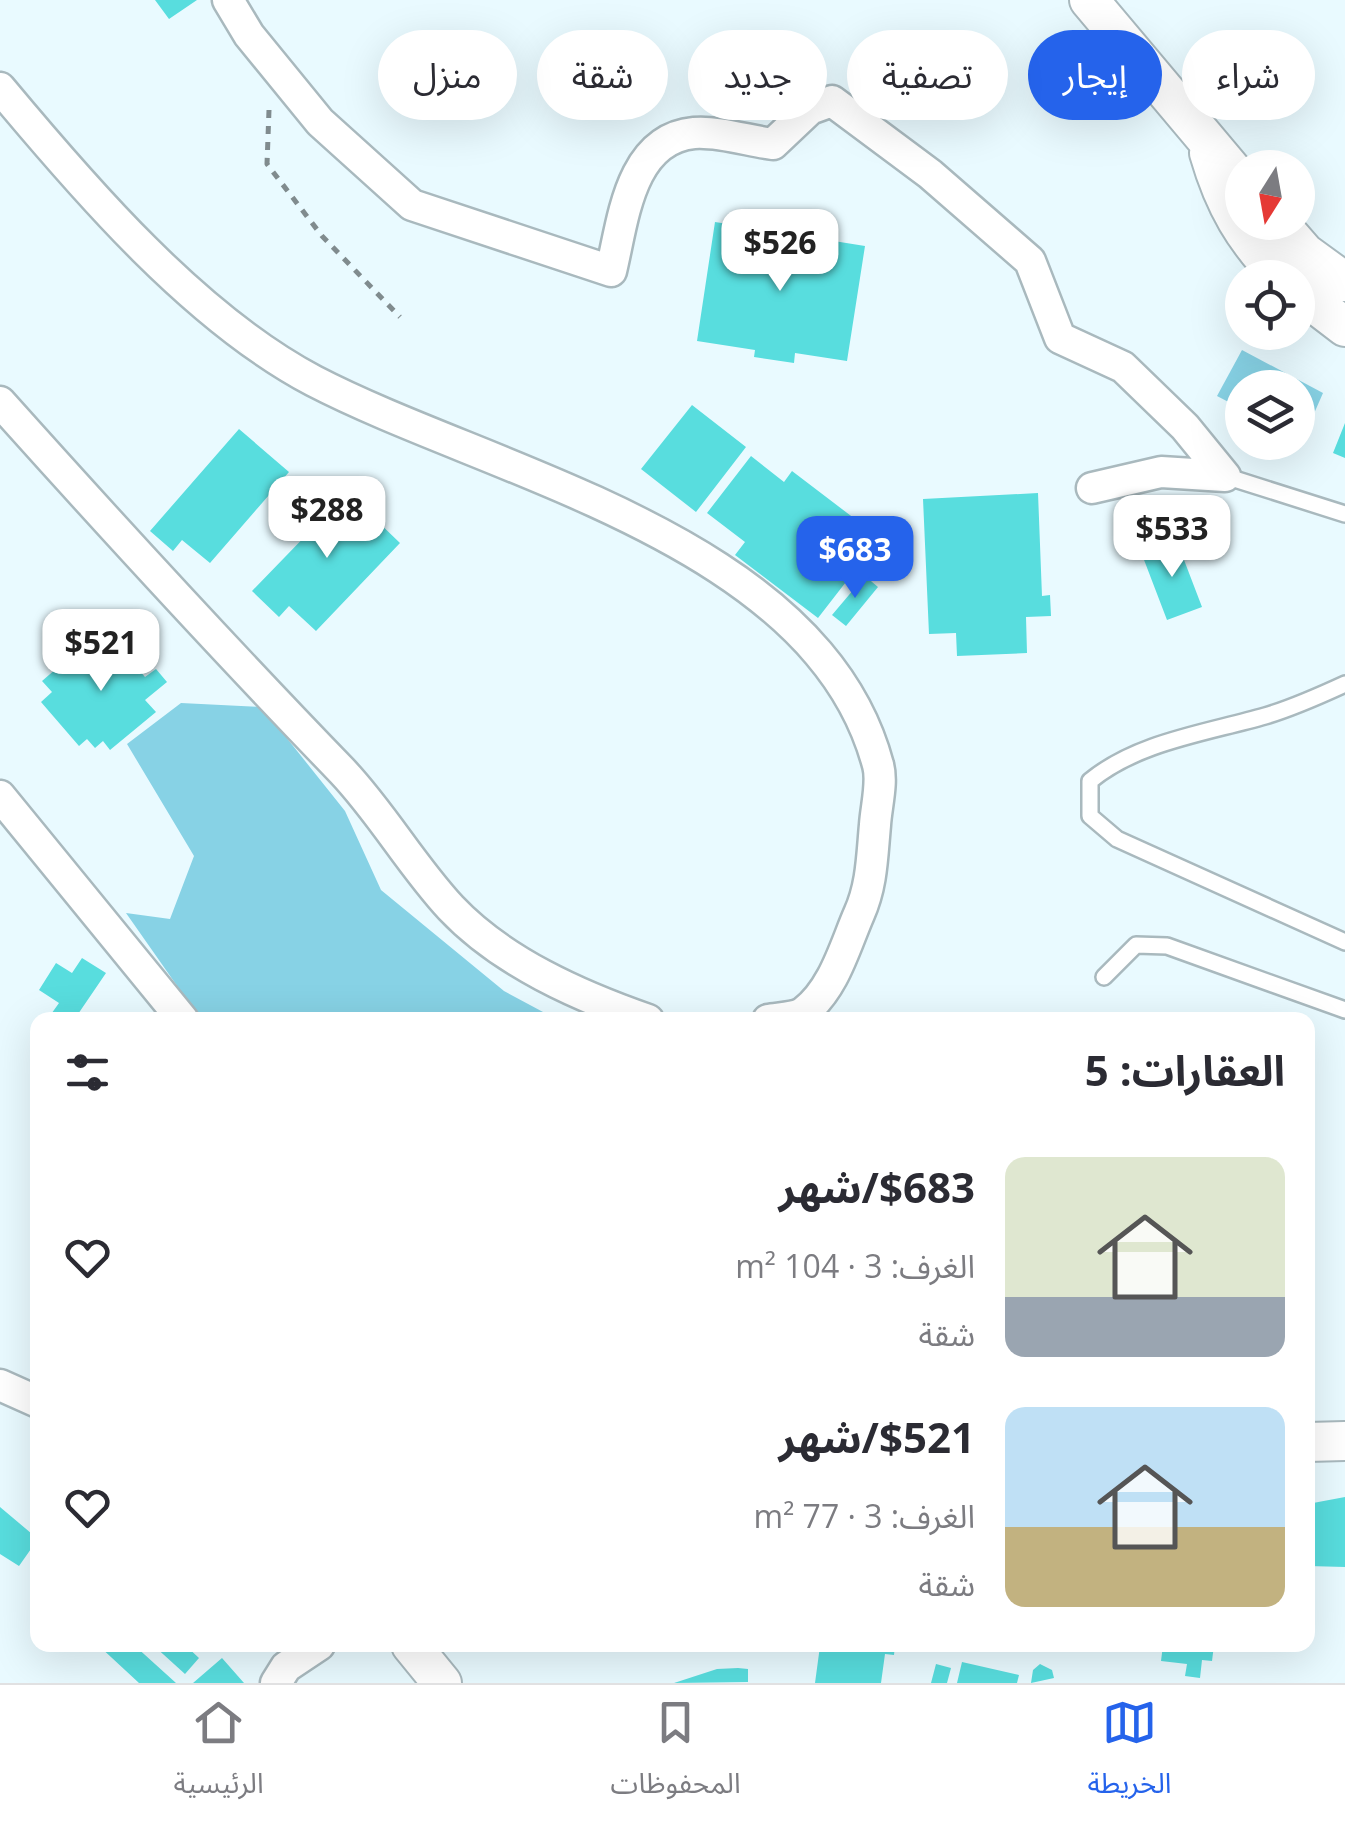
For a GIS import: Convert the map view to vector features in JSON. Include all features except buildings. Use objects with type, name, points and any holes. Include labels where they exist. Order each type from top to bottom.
[{"type":"street","points":[[228,0],[320,122],[412,205],[611,271],[636,172],[663,145],[693,133],[773,144],[810,109],[832,101],[930,174],[1030,261],[1060,338],[1123,368],[1184,427],[1225,476]]},
{"type":"street","points":[[1090,0],[1225,163]]},
{"type":"street","points":[[0,88],[112,217],[227,322],[284,361],[313,380],[568,487],[746,588],[795,628],[851,700],[879,768],[870,889],[827,987],[809,1012]]},
{"type":"street","points":[[1206,142],[1229,212],[1245,240],[1264,260]]},
{"type":"street","points":[[1294,240],[1345,282]]},
{"type":"street","points":[[1315,304],[1345,327]]},
{"type":"street","points":[[0,402],[160,581],[362,791],[452,908],[520,961],[592,1001],[624,1012]]},
{"type":"street","points":[[1092,488],[1161,472],[1225,476]]},
{"type":"street","points":[[0,796],[176,1012]]},
{"type":"street","points":[[0,1385],[30,1398]]},
{"type":"street","points":[[1315,1442],[1345,1441]]},
{"type":"street","points":[[276,1683],[286,1668],[309,1652]]},
{"type":"street","points":[[417,1652],[442,1683]]},
{"type":"lane","points":[[1225,476],[1345,514]]},
{"type":"lane","points":[[1345,684],[1263,717],[1227,724],[1113,762],[1090,782],[1090,816],[1117,839],[1345,942]]},
{"type":"lane","points":[[1104,976],[1136,945],[1167,946],[1345,1010]]},
{"type":"path","points":[[276,67],[266,131],[267,164],[322,236],[400,317]]},
{"type":"shaded area","points":[[1242,350],[1280,370],[1231,370]]},
{"type":"shaded area","points":[[1225,381],[1225,400],[1217,396]]},
{"type":"shaded area","points":[[1315,389],[1323,393],[1315,411]]},
{"type":"shaded area","points":[[181,703],[262,707],[345,811],[381,890],[504,991],[543,1012],[195,1012],[126,913],[170,919],[194,856],[127,744]]}]
